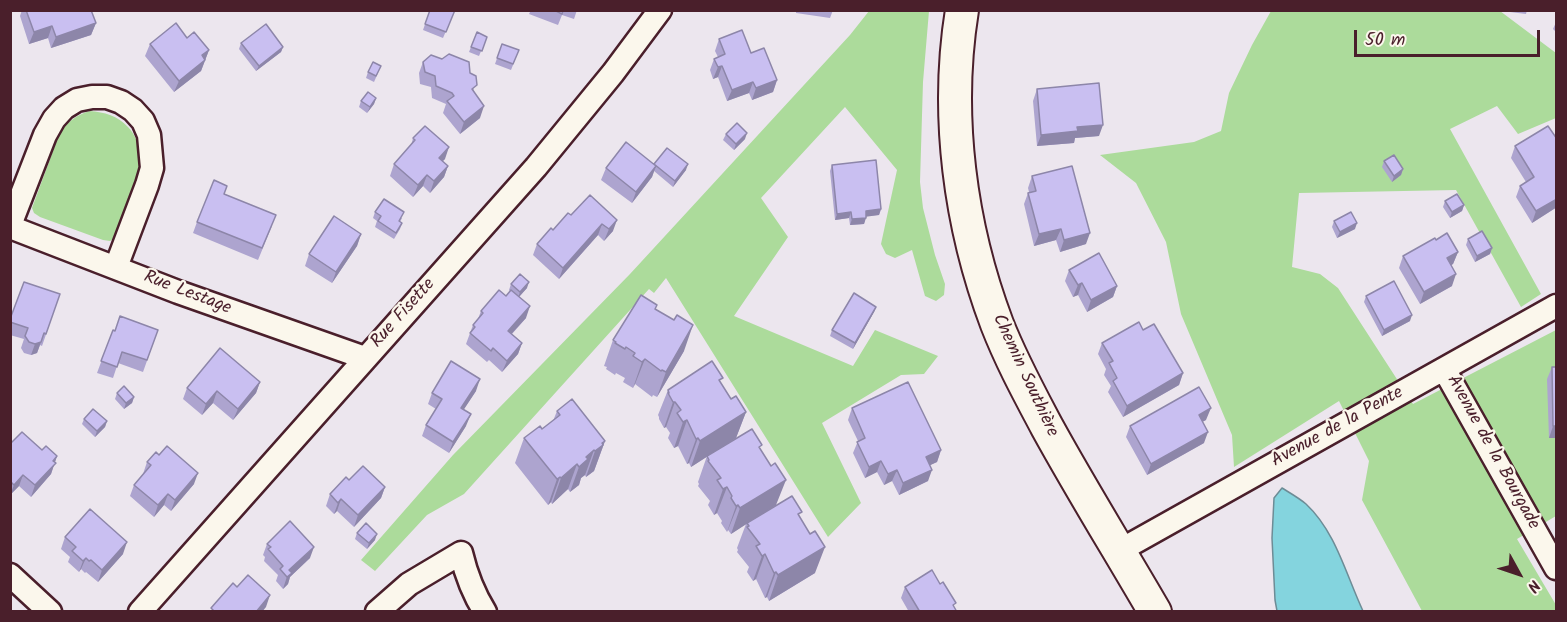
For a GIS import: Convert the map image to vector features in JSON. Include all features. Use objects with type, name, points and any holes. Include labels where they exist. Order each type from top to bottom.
[{"type":"street","name":"Rue Fisette","points":[[140,612],[536,167],[613,73],[660,10]]},
{"type":"street","name":"Chemin Southière","points":[[962,10],[956,66],[958,154],[963,198],[983,283],[1002,335],[1034,404],[1155,612]]},
{"type":"street","points":[[10,226],[45,135],[54,119],[64,108],[84,98],[106,97],[121,102],[143,121],[149,135],[152,168],[116,267]]},
{"type":"street","name":"Rue Lestage","points":[[10,226],[200,300],[365,358]]},
{"type":"street","name":"Avenue de la Pente","points":[[1119,551],[1557,306]]},
{"type":"street","name":"Avenue de la Bourgade","points":[[1444,369],[1557,568]]},
{"type":"street","points":[[377,612],[409,584],[460,553],[467,576],[485,612]]},
{"type":"street","points":[[10,575],[50,612]]},
{"type":"green space","points":[[869,11],[929,11],[923,82],[920,182],[923,208],[945,284],[944,295],[936,301],[925,296],[912,250],[895,258],[886,254],[881,244],[897,170],[845,107],[761,198],[788,237],[734,316],[853,366],[875,330],[938,356],[924,374],[901,375],[822,423],[861,503],[828,537],[666,278],[654,293],[649,289],[464,494],[427,515],[375,571],[361,560],[453,455],[630,274],[850,35]]},
{"type":"green space","points":[[1271,11],[1500,11],[1556,53],[1556,118],[1518,134],[1497,106],[1450,129],[1541,294],[1521,307],[1456,190],[1299,193],[1292,267],[1320,274],[1338,288],[1413,404],[1556,330],[1556,516],[1517,539],[1556,605],[1556,611],[1422,611],[1362,500],[1369,461],[1339,401],[1234,467],[1232,435],[1181,314],[1166,242],[1136,183],[1100,155],[1194,142],[1221,131],[1229,93]]},
{"type":"green space","points":[[90,111],[110,115],[124,123],[136,139],[140,152],[140,167],[132,196],[116,237],[110,241],[40,217],[34,213],[32,208],[60,132],[73,119]]},
{"type":"water","points":[[1282,488],[1306,504],[1325,527],[1363,611],[1277,611],[1272,538],[1274,498]]},
{"type":"building","points":[[26,10],[91,10],[96,23],[56,37],[52,26],[34,32]]},
{"type":"building","points":[[430,10],[455,10],[446,32],[425,24]]},
{"type":"building","points":[[176,23],[187,38],[194,32],[209,50],[202,55],[205,60],[179,81],[150,44]]},
{"type":"building","points":[[266,24],[283,47],[259,66],[241,43]]},
{"type":"building","points":[[742,30],[751,53],[764,48],[777,80],[756,88],[753,82],[732,90],[722,66],[718,67],[714,59],[725,54],[719,39]]},
{"type":"building","points":[[477,32],[487,37],[482,51],[471,47]]},
{"type":"building","points":[[502,44],[519,50],[513,64],[497,58]]},
{"type":"building","points":[[449,54],[469,62],[470,73],[476,76],[477,85],[472,89],[484,106],[464,122],[447,101],[454,96],[452,93],[436,86],[435,76],[425,72],[423,62],[431,55],[442,59]]},
{"type":"building","points":[[373,62],[381,66],[376,76],[368,72]]},
{"type":"building","points":[[1099,83],[1103,125],[1077,127],[1078,131],[1041,135],[1037,89]]},
{"type":"building","points":[[368,92],[376,98],[370,107],[361,101]]},
{"type":"building","points":[[737,123],[747,133],[736,144],[726,134]]},
{"type":"building","points":[[425,126],[449,147],[439,158],[448,166],[434,181],[427,175],[418,185],[394,164]]},
{"type":"building","points":[[1548,126],[1557,139],[1557,199],[1536,211],[1520,186],[1534,177],[1515,146]]},
{"type":"building","points":[[626,142],[656,166],[636,192],[606,168]]},
{"type":"building","points":[[667,148],[688,164],[675,181],[654,164]]},
{"type":"building","points":[[1394,155],[1403,169],[1394,176],[1384,161]]},
{"type":"building","points":[[876,160],[881,209],[866,211],[866,218],[852,219],[851,212],[837,214],[832,165]]},
{"type":"building","points":[[1072,166],[1090,233],[1064,240],[1061,229],[1039,234],[1028,193],[1036,191],[1032,176]]},
{"type":"building","points":[[214,180],[227,186],[224,194],[276,215],[262,248],[197,222]]},
{"type":"building","points":[[1457,194],[1464,205],[1452,212],[1445,201]]},
{"type":"building","points":[[590,195],[617,220],[609,229],[602,224],[563,268],[537,244],[551,228],[553,230],[568,213],[571,215]]},
{"type":"building","points":[[384,199],[404,212],[399,221],[402,223],[396,233],[378,221],[381,216],[375,212]]},
{"type":"building","points":[[1351,212],[1357,223],[1340,232],[1334,221]]},
{"type":"building","points":[[334,216],[361,234],[336,272],[309,254]]},
{"type":"building","points":[[1482,231],[1492,248],[1477,256],[1468,239]]},
{"type":"building","points":[[1447,233],[1458,252],[1447,258],[1456,274],[1424,292],[1403,256]]},
{"type":"building","points":[[1099,253],[1117,286],[1091,300],[1082,283],[1078,285],[1069,270]]},
{"type":"building","points":[[520,274],[529,282],[520,292],[511,284]]},
{"type":"building","points":[[1394,281],[1412,315],[1384,330],[1366,296]]},
{"type":"building","points":[[24,282],[60,294],[46,334],[44,333],[41,342],[35,344],[29,342],[25,336],[28,328],[10,322]]},
{"type":"building","points":[[499,290],[506,296],[511,290],[530,306],[508,331],[522,343],[507,361],[493,348],[491,351],[470,333],[475,327],[473,325],[483,313],[481,311]]},
{"type":"building","points":[[854,293],[876,307],[855,343],[832,330]]},
{"type":"building","points":[[641,295],[657,305],[655,309],[674,320],[677,315],[693,325],[666,372],[645,359],[642,362],[633,356],[635,353],[613,340]]},
{"type":"building","points":[[120,316],[158,330],[147,360],[122,352],[117,367],[101,361]]},
{"type":"building","points":[[1139,322],[1143,330],[1154,324],[1183,373],[1127,406],[1113,381],[1117,378],[1109,363],[1113,361],[1102,343]]},
{"type":"building","points":[[220,348],[260,382],[238,409],[217,391],[206,404],[187,388]]},
{"type":"building","points":[[451,361],[480,379],[461,408],[471,414],[453,442],[426,425],[442,399],[432,393]]},
{"type":"building","points":[[712,361],[723,378],[719,380],[731,399],[736,396],[746,412],[700,441],[696,439],[687,420],[683,422],[677,413],[681,410],[673,402],[668,390]]},
{"type":"building","points":[[1552,367],[1557,367],[1557,426],[1553,426]]},
{"type":"building","points":[[908,382],[941,450],[926,457],[932,470],[903,483],[897,470],[888,474],[881,461],[869,467],[857,442],[865,438],[852,408]]},
{"type":"building","points":[[124,386],[134,397],[126,403],[117,393]]},
{"type":"building","points":[[1199,387],[1211,408],[1199,415],[1208,432],[1151,464],[1130,426]]},
{"type":"building","points":[[572,399],[605,441],[586,457],[588,459],[579,467],[577,464],[557,479],[524,438],[540,426],[542,429],[560,415],[557,411]]},
{"type":"building","points":[[93,409],[107,421],[97,431],[84,419]]},
{"type":"building","points":[[752,429],[762,445],[759,447],[771,466],[775,463],[786,480],[740,508],[731,498],[727,487],[723,489],[717,480],[721,478],[708,461],[707,456]]},
{"type":"building","points":[[22,432],[42,450],[46,446],[57,456],[53,461],[56,463],[35,485],[23,475],[14,485],[10,481],[10,444]]},
{"type":"building","points":[[167,446],[198,473],[175,500],[168,494],[158,505],[134,485],[151,465],[147,462],[156,452],[159,455]]},
{"type":"building","points":[[363,466],[385,487],[358,515],[341,499],[338,503],[330,494],[346,477],[349,480]]},
{"type":"building","points":[[792,496],[802,512],[798,514],[810,534],[815,531],[825,547],[778,575],[774,573],[765,554],[762,556],[756,546],[760,544],[747,527],[749,526],[747,523]]},
{"type":"building","points":[[90,509],[127,542],[102,570],[91,560],[86,558],[83,561],[72,551],[76,547],[65,537]]},
{"type":"building","points":[[290,521],[314,547],[289,570],[292,573],[287,577],[280,569],[283,566],[268,549],[271,547],[267,544]]},
{"type":"building","points":[[366,523],[377,534],[369,543],[357,533]]},
{"type":"building","points":[[932,570],[940,584],[943,582],[956,603],[953,605],[957,612],[920,612],[905,587]]},
{"type":"building","points":[[248,575],[270,595],[256,612],[215,612],[211,608],[233,583],[237,587]]}]
